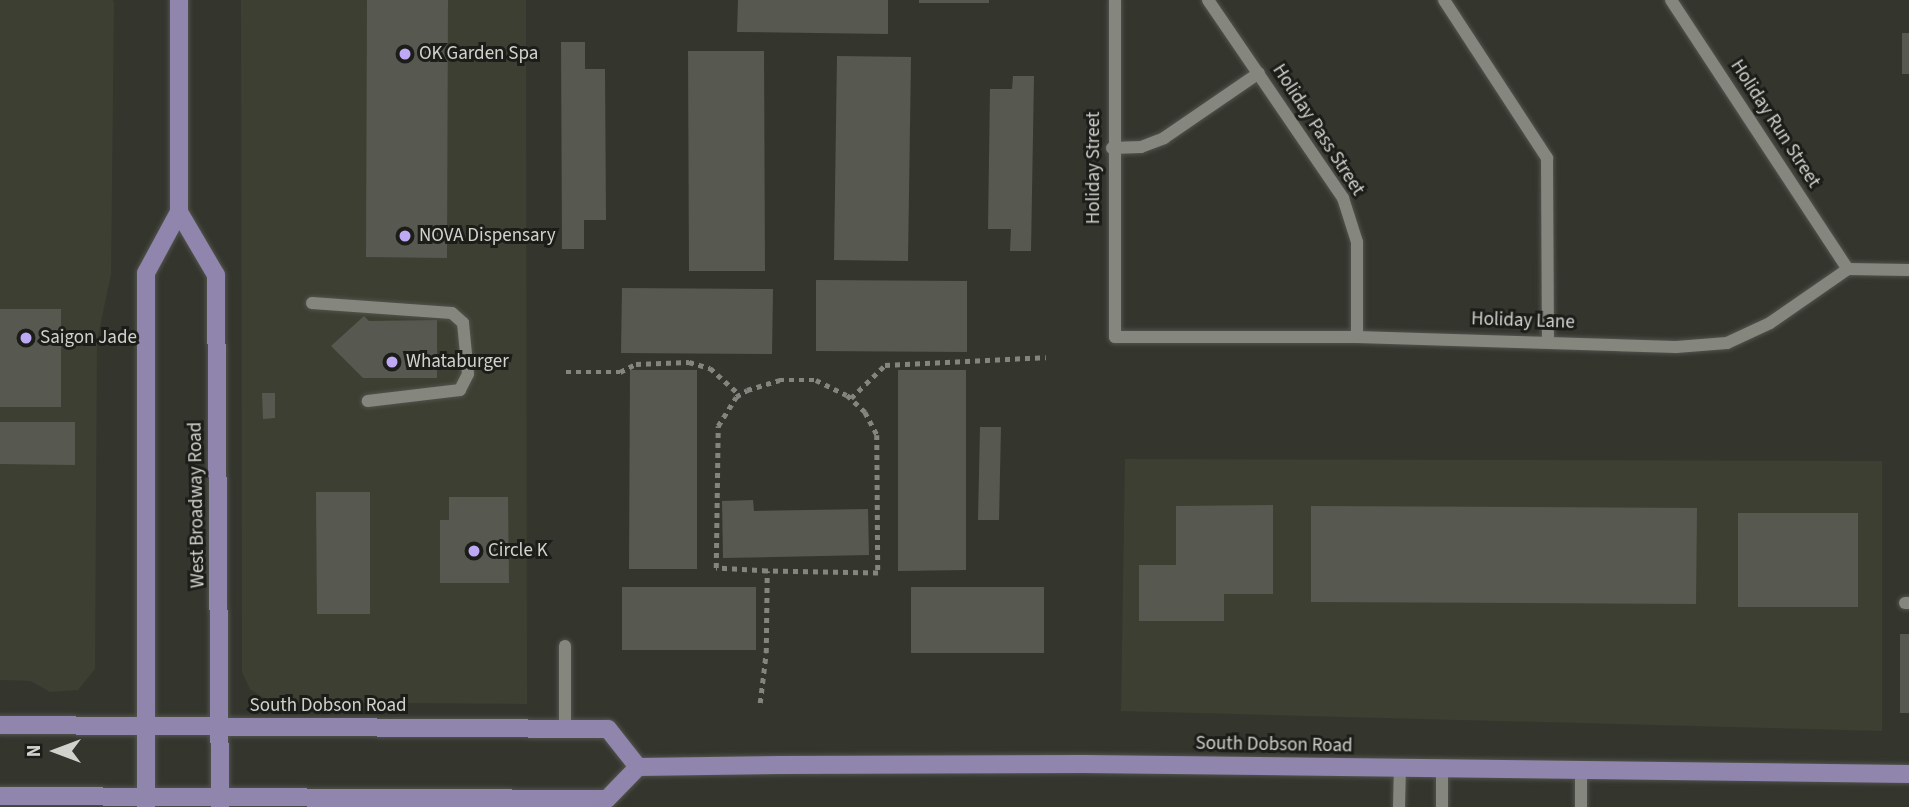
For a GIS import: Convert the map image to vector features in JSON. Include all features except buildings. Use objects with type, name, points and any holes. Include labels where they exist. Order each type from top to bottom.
[{"type":"main road","points":[[146,802],[146,272],[179,212],[179,0]]},
{"type":"main road","name":"West Broadway Road","points":[[179,212],[216,275],[220,802]]},
{"type":"main road","name":"South Dobson Road","points":[[0,725],[608,729],[638,767],[1442,767],[1909,774]]},
{"type":"main road","points":[[0,796],[146,802],[607,799],[638,767]]},
{"type":"street","name":"Holiday Street","points":[[1115,0],[1112,148],[1115,337]]},
{"type":"street","name":"Holiday Pass Street","points":[[1208,0],[1343,198],[1357,242],[1357,337]]},
{"type":"street","points":[[1444,0],[1547,158],[1548,340]]},
{"type":"street","name":"Holiday Run Street","points":[[1671,0],[1848,269]]},
{"type":"street","points":[[1112,148],[1141,147],[1164,138],[1259,74]]},
{"type":"street","points":[[1848,269],[1909,270]]},
{"type":"street","name":"Holiday Lane","points":[[1115,337],[1548,340],[1676,347],[1727,343],[1770,323],[1848,269]]},
{"type":"street","points":[[312,303],[452,313],[463,323],[468,374],[460,390],[368,401]]},
{"type":"street","points":[[565,646],[565,728]]},
{"type":"street","points":[[1399,807],[1400,767]]},
{"type":"street","points":[[1442,767],[1442,807]]},
{"type":"street","points":[[1581,768],[1581,807]]},
{"type":"path","points":[[851,398],[886,365],[1046,357]]},
{"type":"path","points":[[566,372],[620,372],[636,364],[689,362],[710,368],[740,395]]},
{"type":"path","points":[[797,379],[832,385],[865,412],[879,447],[878,573],[716,568],[718,426],[740,395],[765,384],[797,379]]},
{"type":"path","points":[[760,703],[766,653],[767,571]]},
{"type":"shaded area","points":[[0,0],[113,0],[114,4],[111,274],[97,341],[95,669],[78,690],[50,692],[31,681],[0,680]]},
{"type":"shaded area","points":[[241,0],[526,0],[527,704],[270,702],[250,689],[242,672]]},
{"type":"shaded area","points":[[1125,459],[1882,461],[1882,731],[1121,711]]},
{"type":"place","name":"OK Garden Spa","points":[[405,54]]},
{"type":"place","name":"NOVA Dispensary","points":[[405,236]]},
{"type":"place","name":"Saigon Jade","points":[[26,338]]},
{"type":"place","name":"Whataburger","points":[[392,362]]},
{"type":"place","name":"Circle K","points":[[474,551]]}]
